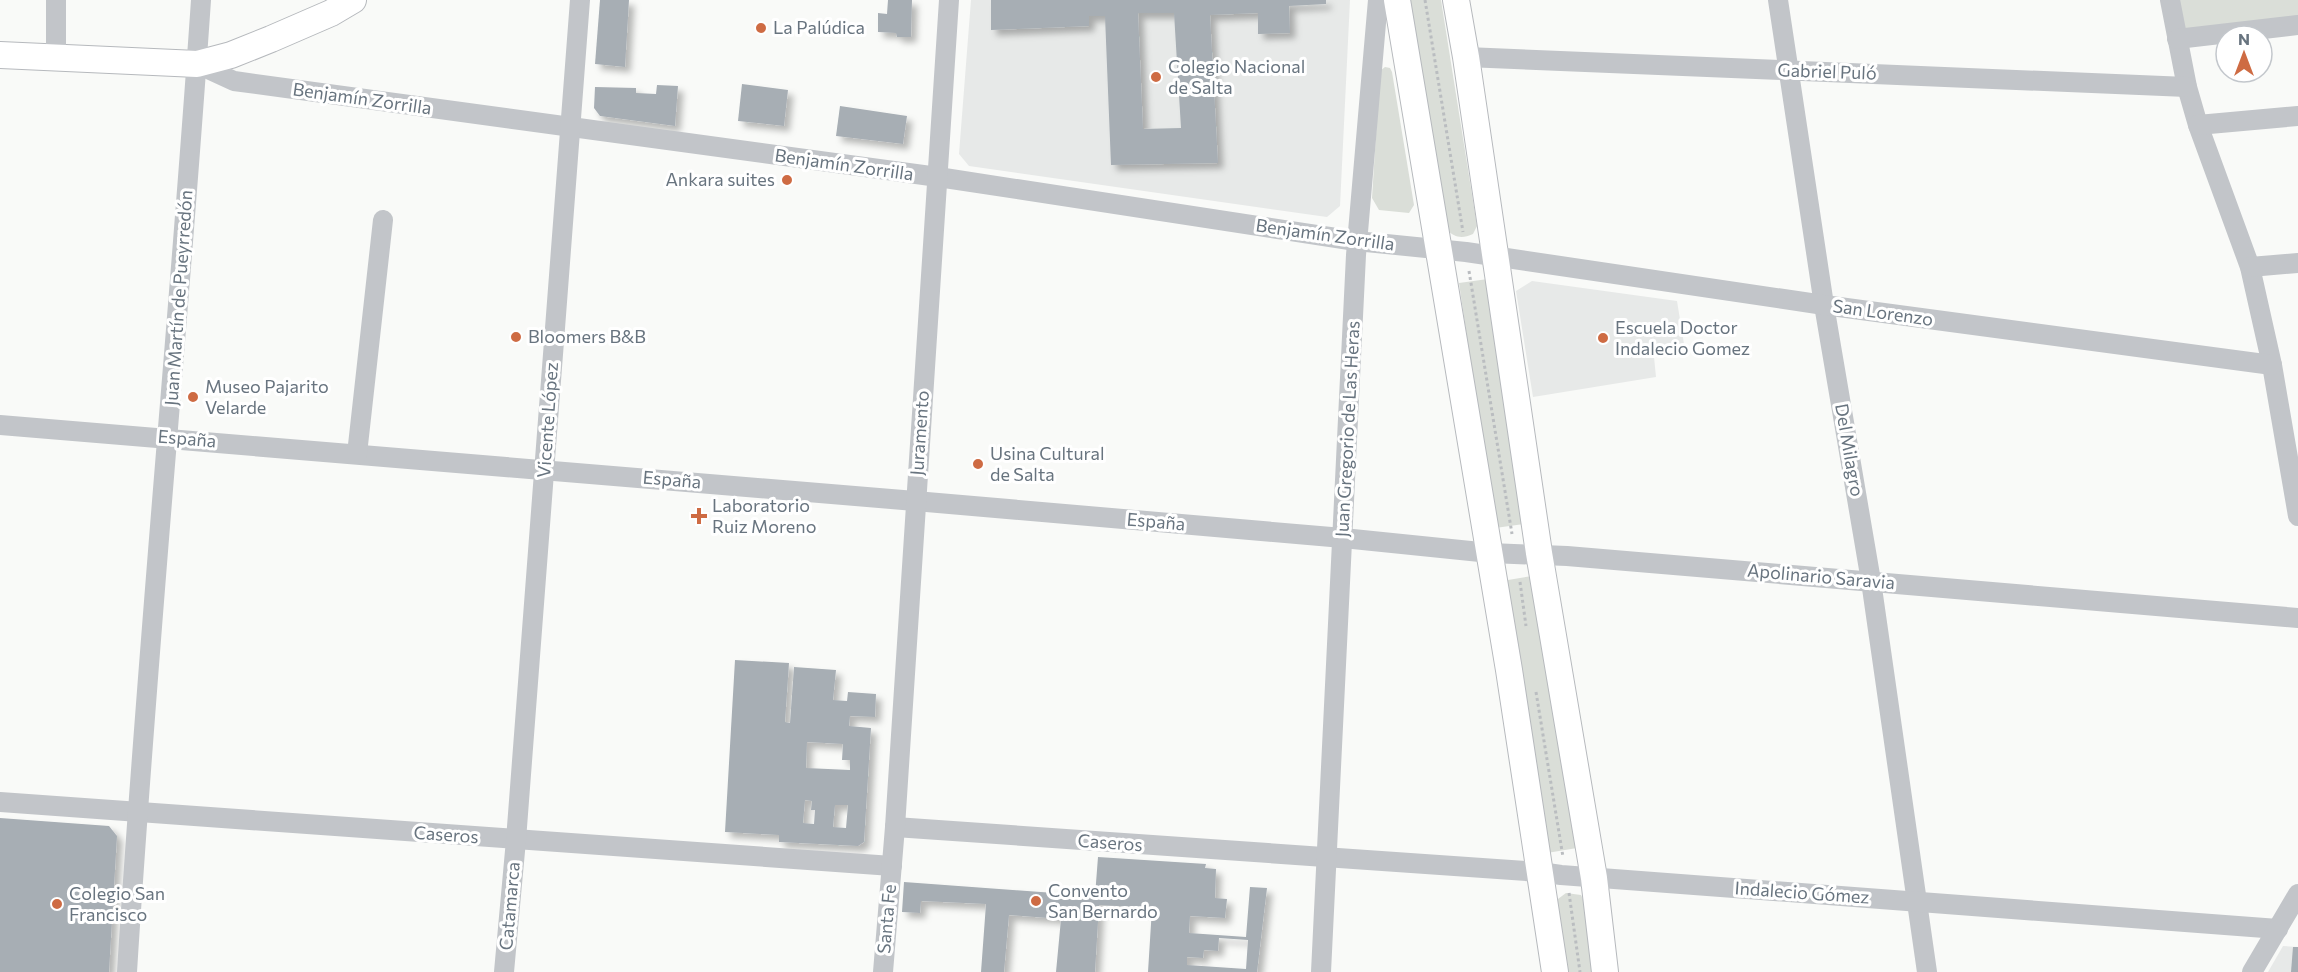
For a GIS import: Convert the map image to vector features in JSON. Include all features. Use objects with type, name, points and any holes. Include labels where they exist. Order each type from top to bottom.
[{"type":"main road","points":[[0,55],[196,64],[271,39],[331,13],[353,0]]},
{"type":"main road","points":[[1396,0],[1490,553],[1555,972]]},
{"type":"main road","points":[[1456,0],[1494,258],[1527,554],[1594,878],[1605,972]]},
{"type":"street","points":[[56,0],[56,58]]},
{"type":"street","name":"Juan Martín de Pueyrredón","points":[[127,972],[137,811],[201,0]]},
{"type":"street","name":"Vicente López","points":[[516,840],[580,0]]},
{"type":"street","name":"Juramento","points":[[892,866],[949,0]]},
{"type":"street","name":"Juan Gregorio de Las Heras","points":[[1321,972],[1356,241],[1378,0]]},
{"type":"street","name":"Del Milagro","points":[[1778,0],[1824,305],[1871,581],[1927,972]]},
{"type":"street","points":[[2170,0],[2187,87],[2198,125],[2250,267],[2272,365],[2298,516]]},
{"type":"street","points":[[2177,39],[2298,25]]},
{"type":"street","name":"Gabriel Puló","points":[[1466,57],[2187,87]]},
{"type":"street","name":"Benjamín Zorrilla","points":[[196,64],[234,81],[938,177],[1356,241],[1466,252],[1494,258]]},
{"type":"street","points":[[2198,125],[2298,116]]},
{"type":"street","points":[[357,454],[383,220]]},
{"type":"street","name":"San Lorenzo","points":[[1494,258],[2272,365]]},
{"type":"street","points":[[2250,267],[2298,263]]},
{"type":"street","name":"España","points":[[0,425],[545,469],[1343,538]]},
{"type":"street","name":"Apolinario Saravia","points":[[1343,538],[1490,553],[1871,581],[2298,618]]},
{"type":"street","name":"Caseros","points":[[0,802],[892,866]]},
{"type":"street","name":"Caseros","points":[[895,827],[1325,858]]},
{"type":"street","name":"Catamarca","points":[[504,972],[516,840]]},
{"type":"street","name":"Indalecio Gómez","points":[[1325,858],[1540,872],[1567,876],[2278,929]]},
{"type":"street","name":"Santa Fe","points":[[883,972],[892,866]]},
{"type":"street","points":[[2252,972],[2298,894]]},
{"type":"path","points":[[1425,0],[1466,252],[1527,554],[1526,630]]},
{"type":"path","points":[[1536,686],[1580,972]]},
{"type":"shaded area","name":"Colegio Nacional de Salta","points":[[971,0],[1350,0],[1340,206],[1327,217],[969,166],[959,154]]},
{"type":"shaded area","points":[[1407,0],[1441,0],[1477,226],[1473,234],[1465,237],[1456,236],[1446,229]]},
{"type":"shaded area","points":[[2170,0],[2298,0],[2298,25],[2274,28],[2274,24],[2214,24],[2214,35],[2177,39]]},
{"type":"shaded area","points":[[1385,67],[1390,68],[1392,72],[1414,205],[1409,213],[1379,210],[1372,198],[1380,71]]},
{"type":"shaded area","points":[[1488,279],[1524,524],[1495,528],[1459,283]]},
{"type":"shaded area","name":"Escuela Doctor Indalecio Gomez","points":[[1532,281],[1677,301],[1684,344],[1653,347],[1656,377],[1533,397],[1516,291]]},
{"type":"shaded area","points":[[1532,576],[1577,848],[1547,853],[1502,581]]},
{"type":"shaded area","points":[[1566,893],[1581,895],[1583,899],[1595,972],[1568,972],[1558,907],[1558,899]]},
{"type":"shaded area","points":[[2283,946],[2298,947],[2298,972],[2268,972]]},
{"type":"building","points":[[600,0],[629,0],[625,67],[595,64]]},
{"type":"building","points":[[888,0],[912,0],[911,37],[897,37],[896,33],[878,32],[878,13],[887,14]]},
{"type":"building","points":[[991,0],[1326,0],[1326,4],[1289,6],[1290,33],[1258,34],[1258,13],[1210,15],[1218,163],[1111,165],[1105,16],[1089,16],[1089,26],[991,30]],"holes":[[[1138,13],[1174,13],[1181,128],[1143,129]]]},
{"type":"building","points":[[742,84],[788,90],[784,126],[738,121]]},
{"type":"building","points":[[657,85],[678,86],[675,126],[600,116],[594,108],[595,87],[636,88],[636,93],[656,94]]},
{"type":"building","points":[[840,106],[907,116],[903,144],[836,136]]},
{"type":"building","points":[[735,660],[789,663],[785,722],[790,723],[794,667],[836,670],[833,700],[847,701],[848,692],[876,694],[875,717],[850,716],[849,726],[871,728],[864,842],[858,846],[779,842],[779,835],[725,832]],"holes":[[[807,742],[843,744],[842,760],[850,760],[850,770],[806,768]],[[805,800],[812,801],[811,810],[815,810],[814,824],[803,823]],[[835,805],[848,805],[846,828],[833,827]]]},
{"type":"building","name":"Colegio San Francisco","points":[[0,818],[109,826],[117,836],[109,972],[0,972]]},
{"type":"building","points":[[1098,857],[1206,864],[1205,868],[1216,869],[1215,898],[1227,899],[1225,918],[1190,916],[1189,933],[1246,937],[1250,887],[1267,888],[1257,972],[1148,972],[1152,908],[1099,905],[1095,972],[1056,972],[1061,919],[1009,915],[1004,972],[981,972],[986,904],[921,901],[920,913],[902,912],[904,882],[1095,896]],"holes":[[[1219,938],[1248,940],[1246,969],[1187,965],[1187,957],[1203,958],[1204,950],[1218,951]]]},
{"type":"building","points":[[2293,947],[2298,947],[2298,972],[2291,972]]},
{"type":"place","name":"La Palúdica","points":[[761,28]]},
{"type":"place","name":"Colegio Nacional de Salta","points":[[1156,77]]},
{"type":"place","name":"Ankara suites","points":[[787,180]]},
{"type":"place","name":"Bloomers B&B","points":[[516,337]]},
{"type":"place","name":"Escuela Doctor Indalecio Gomez","points":[[1603,338]]},
{"type":"place","name":"Museo Pajarito Velarde","points":[[193,397]]},
{"type":"place","name":"Usina Cultural de Salta","points":[[978,464]]},
{"type":"place","name":"Laboratorio Ruiz Moreno","points":[[699,516]]},
{"type":"place","name":"Convento San Bernardo","points":[[1036,901]]},
{"type":"place","name":"Colegio San Francisco","points":[[57,904]]}]
